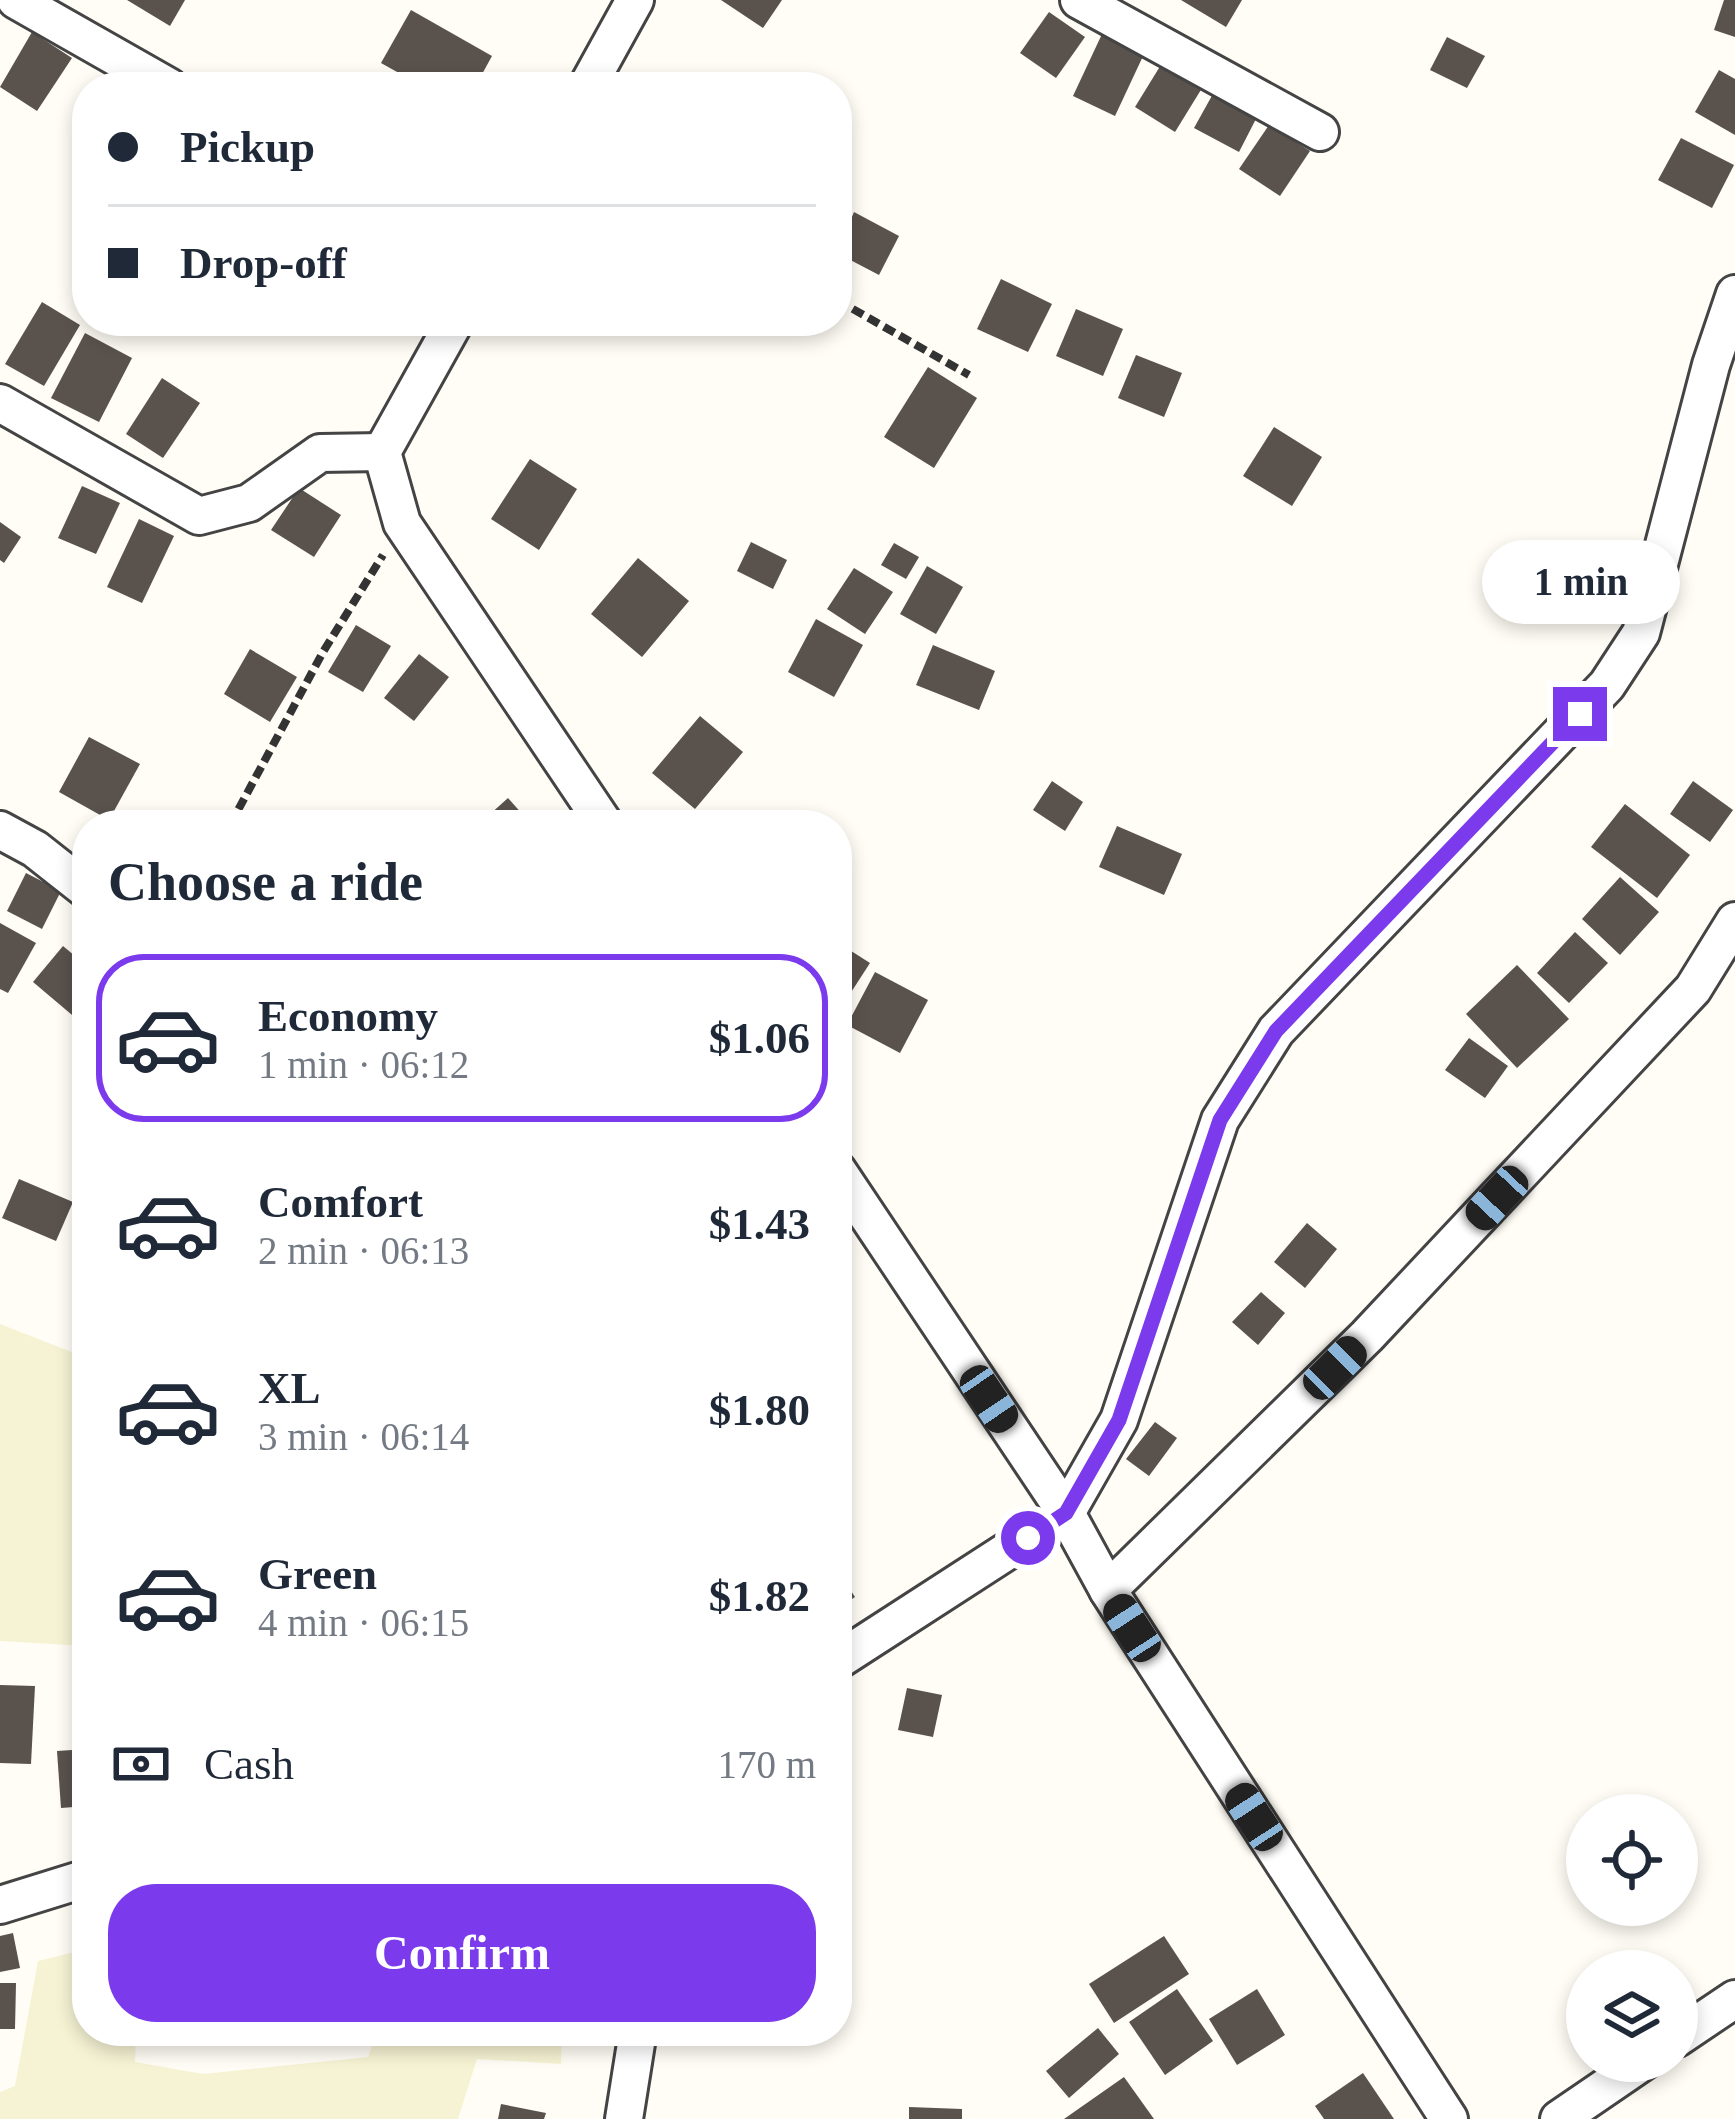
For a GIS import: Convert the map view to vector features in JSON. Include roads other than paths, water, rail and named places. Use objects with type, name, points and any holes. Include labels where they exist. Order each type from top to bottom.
[{"type":"street","points":[[16,0],[143,72]]},
{"type":"street","points":[[595,72],[635,0]]},
{"type":"street","points":[[1078,0],[1320,132]]},
{"type":"street","points":[[852,1651],[1066,1513],[1119,1420],[1220,1120],[1276,1031],[1607,685],[1641,633],[1735,294]]},
{"type":"street","points":[[447,336],[382,452],[402,523],[595,810]]},
{"type":"street","points":[[0,403],[199,516],[249,503],[320,453],[382,452]]},
{"type":"street","points":[[0,830],[35,849],[72,878]]},
{"type":"street","points":[[1108,1590],[1367,1336],[1693,989],[1735,921]]},
{"type":"street","points":[[852,1192],[1066,1513],[1108,1590],[1449,2119]]},
{"type":"street","points":[[0,1905],[72,1883]]},
{"type":"street","points":[[1698,2024],[1735,1999]]},
{"type":"street","points":[[623,2119],[635,2046]]},
{"type":"street","points":[[1559,2119],[1613,2082]]}]
